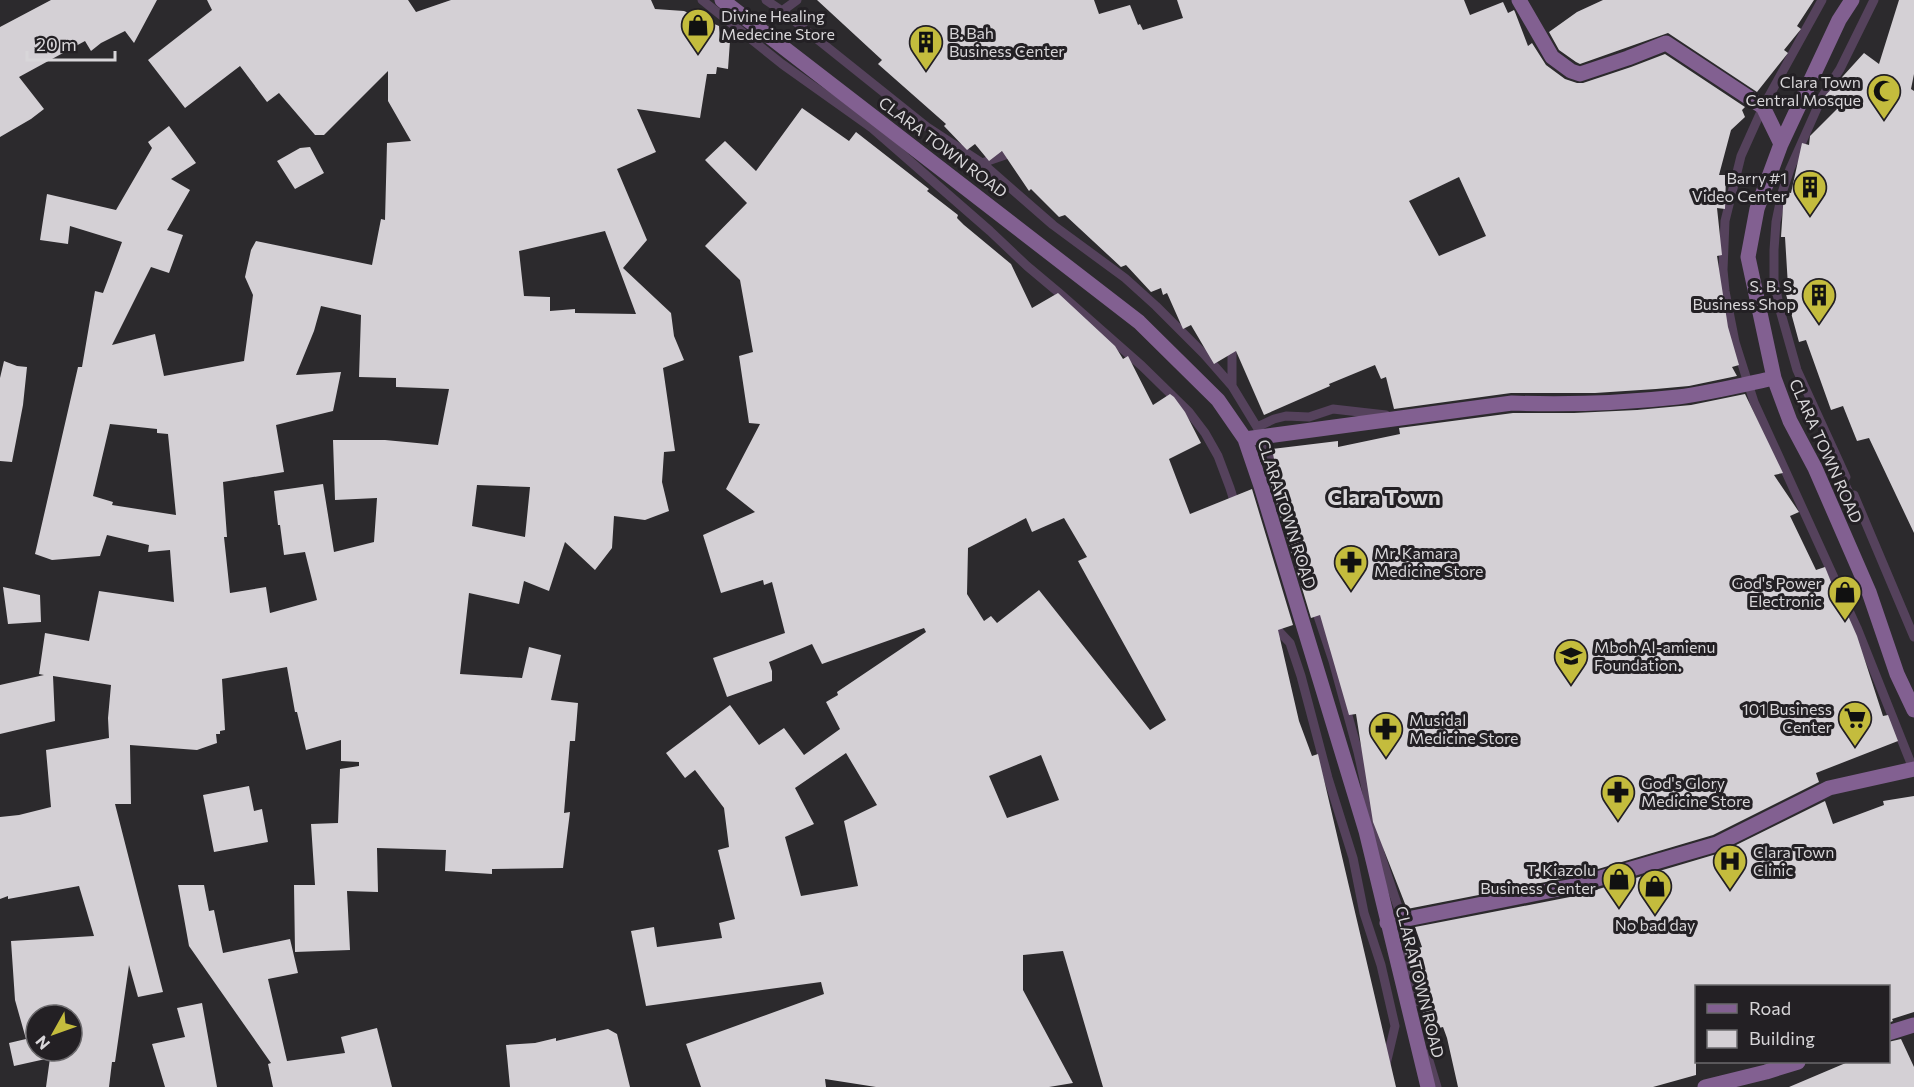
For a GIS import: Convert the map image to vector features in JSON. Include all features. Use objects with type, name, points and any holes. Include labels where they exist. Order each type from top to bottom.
[{"type":"street","name":"CLARA TOWN ROAD","points":[[722,0],[1139,322],[1218,400],[1245,440],[1362,820],[1428,1087]]},
{"type":"street","points":[[1519,0],[1552,57],[1571,71],[1580,74],[1665,43],[1763,107],[1781,144]]},
{"type":"street","name":"CLARA TOWN ROAD","points":[[1852,0],[1839,21],[1781,144],[1757,209],[1748,256],[1774,378],[1790,421],[1815,468],[1869,592],[1894,665],[1914,711]]},
{"type":"street","points":[[1245,440],[1512,403],[1549,405],[1606,403],[1681,397],[1774,378]]},
{"type":"street","points":[[1387,923],[1573,886],[1717,844],[1829,788],[1914,769]]},
{"type":"street","points":[[1890,1032],[1914,1024]]},
{"type":"street","points":[[1705,1087],[1795,1063]]},
{"type":"building","points":[[51,0],[157,0],[134,43],[125,31],[101,43],[91,51],[85,41],[19,77],[44,109],[0,137],[0,27]]},
{"type":"building","points":[[207,0],[408,0],[416,12],[451,0],[651,0],[655,9],[684,11],[719,26],[720,41],[730,41],[728,69],[717,67],[716,74],[707,74],[700,118],[637,109],[656,152],[617,169],[647,240],[623,268],[671,313],[674,336],[684,360],[663,368],[675,451],[664,452],[662,482],[669,511],[645,520],[614,516],[612,548],[595,570],[565,542],[549,591],[524,581],[519,604],[469,593],[460,674],[522,678],[529,647],[561,655],[551,700],[578,703],[575,741],[570,741],[564,813],[570,812],[563,868],[492,869],[492,874],[445,871],[446,850],[377,848],[378,892],[347,891],[350,950],[295,952],[294,885],[315,885],[311,824],[338,823],[340,769],[359,766],[359,762],[341,761],[341,740],[306,750],[297,712],[295,712],[287,667],[222,679],[225,730],[216,734],[217,743],[197,750],[130,745],[131,804],[115,804],[163,992],[138,997],[129,965],[115,1062],[112,1062],[109,1087],[46,1087],[49,1063],[84,1063],[84,1003],[24,1003],[24,1032],[15,1000],[11,941],[94,936],[79,886],[0,899],[0,817],[51,807],[46,750],[109,738],[111,685],[53,676],[55,721],[0,734],[0,685],[44,675],[39,674],[45,633],[89,641],[99,591],[174,602],[170,550],[148,552],[149,545],[107,535],[100,556],[52,560],[35,554],[78,367],[82,367],[95,291],[103,293],[122,242],[70,226],[68,244],[40,240],[47,194],[116,210],[152,148],[148,142],[169,126],[196,163],[171,179],[190,190],[167,230],[183,235],[169,273],[151,267],[112,345],[155,334],[164,376],[244,361],[253,295],[245,277],[251,250],[256,241],[372,265],[381,219],[385,220],[387,143],[411,141],[388,101],[388,71],[324,135],[315,135],[279,93],[267,102],[240,66],[185,108],[148,60],[212,10]],"holes":[[[605,231],[636,314],[575,313],[575,309],[550,311],[550,297],[524,296],[519,251]],[[321,306],[361,315],[359,377],[396,378],[396,387],[449,389],[438,445],[385,440],[333,440],[335,500],[377,498],[374,542],[334,552],[323,484],[274,491],[284,555],[305,552],[317,600],[270,613],[266,587],[230,593],[224,537],[227,537],[223,482],[284,472],[276,425],[333,411],[341,372],[296,375],[314,331]],[[110,424],[157,429],[157,433],[168,434],[176,515],[112,505],[113,502],[93,496]],[[477,485],[530,487],[525,537],[472,526]]]},
{"type":"building","points":[[817,0],[1094,0],[1099,14],[1130,5],[1138,25],[1140,24],[1143,30],[1183,18],[1177,0],[1464,0],[1470,15],[1503,2],[1508,13],[1514,10],[1528,46],[1532,43],[1546,65],[1565,79],[1577,83],[1583,83],[1665,54],[1745,107],[1742,110],[1745,117],[1731,130],[1719,175],[1726,175],[1725,209],[1717,208],[1722,255],[1717,256],[1728,327],[1739,365],[1732,367],[1737,376],[1689,386],[1595,393],[1511,393],[1394,409],[1386,377],[1381,379],[1375,365],[1264,415],[1236,351],[1214,364],[1191,325],[1183,329],[1167,293],[1163,295],[1161,288],[1151,292],[1126,265],[1121,267],[1065,215],[1059,217],[1031,189],[1029,191],[1002,151],[989,161],[975,144],[967,150],[944,126],[946,124],[878,64],[882,60]],"holes":[[[1459,177],[1486,236],[1439,256],[1409,201]]]},
{"type":"building","points":[[1603,0],[1814,0],[1797,26],[1801,29],[1784,50],[1788,53],[1757,92],[1668,33],[1580,64],[1576,62],[1559,50],[1549,32],[1577,12]]},
{"type":"building","points":[[1899,0],[1914,0],[1914,74],[1911,89],[1914,91],[1914,533],[1869,438],[1857,441],[1843,406],[1831,410],[1806,340],[1799,342],[1784,287],[1788,286],[1785,237],[1781,237],[1784,192],[1791,193],[1802,143],[1809,145],[1810,136],[1837,109],[1824,97],[1864,53],[1879,64]]},
{"type":"building","points":[[802,108],[849,141],[856,132],[929,189],[927,191],[958,215],[957,218],[964,225],[1011,264],[1032,308],[1058,293],[1115,346],[1123,359],[1128,356],[1153,405],[1170,394],[1174,397],[1185,412],[1201,443],[1169,459],[1190,514],[1252,489],[1293,625],[1278,630],[1299,721],[1312,756],[1318,754],[1396,1087],[1103,1087],[1063,951],[1023,955],[1023,990],[1073,1083],[1049,1087],[876,1087],[825,1079],[826,1087],[701,1087],[686,1044],[824,994],[821,982],[646,1006],[631,931],[654,927],[657,947],[722,938],[719,923],[735,919],[718,850],[729,847],[724,808],[695,770],[685,778],[666,753],[730,705],[759,745],[784,728],[804,755],[840,729],[826,702],[838,695],[837,692],[926,632],[924,628],[822,664],[812,644],[769,662],[772,681],[727,697],[713,658],[785,633],[772,582],[764,585],[763,580],[721,593],[703,535],[755,512],[726,489],[760,424],[749,423],[739,356],[753,352],[740,280],[705,246],[747,203],[705,160],[725,141],[756,171]],"holes":[[[1026,518],[1032,532],[1064,518],[1087,557],[1078,561],[1166,720],[1150,730],[1039,590],[997,623],[991,616],[984,621],[967,594],[968,548]],[[846,753],[877,805],[844,821],[858,886],[801,896],[785,837],[814,824],[795,788]],[[1041,755],[1059,800],[1007,818],[989,776]]]},
{"type":"building","points":[[310,147],[324,173],[295,189],[277,161],[300,148]]},
{"type":"building","points":[[4,361],[27,367],[23,405],[12,462],[0,461],[0,378]]},
{"type":"building","points":[[1745,394],[1783,473],[1774,475],[1799,512],[1790,516],[1816,570],[1825,567],[1836,594],[1838,593],[1857,636],[1883,716],[1888,715],[1898,741],[1816,773],[1819,782],[1713,835],[1571,877],[1407,909],[1373,822],[1356,714],[1349,715],[1320,615],[1311,618],[1270,482],[1278,479],[1272,449],[1338,441],[1338,447],[1400,434],[1399,428],[1513,413],[1637,410],[1691,405]]},
{"type":"building","points":[[3,587],[40,595],[41,622],[8,624]]},
{"type":"building","points":[[249,786],[254,811],[262,809],[268,842],[214,852],[203,795]]},
{"type":"building","points":[[1914,796],[1914,1012],[1892,1019],[1893,1021],[1890,1022],[1890,985],[1695,985],[1696,1075],[1653,1087],[1458,1087],[1443,1027],[1427,1031],[1418,990],[1405,952],[1422,947],[1415,927],[1575,896],[1720,853],[1825,801],[1833,824],[1884,805],[1883,801]]},
{"type":"building","points":[[178,885],[204,885],[209,911],[214,910],[223,953],[290,939],[298,973],[268,979],[287,1061],[345,1053],[341,1037],[377,1028],[392,1087],[273,1087],[268,1064],[271,1063],[189,946]]},
{"type":"building","points":[[202,1003],[217,1087],[165,1087],[152,1044],[185,1037],[177,1008]]},
{"type":"building","points":[[608,1029],[617,1034],[630,1087],[510,1087],[506,1045],[535,1043],[556,1038],[556,1041]]},
{"type":"building","points":[[24,1039],[24,1063],[28,1063],[14,1066],[9,1043]]},
{"type":"building","points":[[1901,1039],[1914,1067],[1914,1087],[1789,1087],[1846,1063],[1890,1063],[1890,1042]]},
{"type":"waterway","points":[[702,0],[782,64],[872,128],[1142,366],[1189,412],[1205,433],[1218,456],[1236,507]]},
{"type":"waterway","points":[[766,0],[927,127],[982,163],[1053,225],[1125,278],[1156,306],[1232,386],[1266,442],[1278,491]]},
{"type":"waterway","points":[[782,11],[797,0]]},
{"type":"waterway","points":[[1822,0],[1763,107],[1741,156],[1725,221],[1723,270],[1725,291],[1735,342],[1754,402],[1857,628],[1914,771]]},
{"type":"waterway","points":[[1874,0],[1840,69],[1822,97],[1790,169],[1776,222],[1774,280],[1797,370],[1846,477],[1842,478],[1851,497],[1854,495],[1914,637]]},
{"type":"waterway","points":[[982,163],[1014,152]]},
{"type":"waterway","points":[[1229,344],[1232,352],[1232,386]]},
{"type":"waterway","points":[[1257,427],[1286,416],[1309,417],[1333,409],[1386,415]]},
{"type":"waterway","points":[[1314,604],[1333,661],[1358,752],[1380,853],[1406,931],[1410,979],[1415,1002]]},
{"type":"waterway","points":[[1272,620],[1275,627],[1290,643],[1301,676],[1328,778],[1353,858],[1364,913],[1381,965],[1395,1026],[1383,1077],[1385,1087]]},
{"type":"waterway","points":[[1427,1054],[1437,1087]]},
{"type":"place","name":"Divine Healing Medecine Store","points":[[698,54]]},
{"type":"place","name":"B. Bah Business Center","points":[[926,71]]},
{"type":"place","name":"Clara Town Central Mosque","points":[[1884,120]]},
{"type":"place","name":"Barry #1 Video Center","points":[[1810,216]]},
{"type":"place","name":"S. B. S. Business Shop","points":[[1819,324]]},
{"type":"place","name":"Mr. Kamara Medicine Store","points":[[1351,591]]},
{"type":"place","name":"God's Power Electronic","points":[[1845,621]]},
{"type":"place","name":"Mboh Al-amienu Foundation.","points":[[1571,685]]},
{"type":"place","name":"101 Business Center","points":[[1855,747]]},
{"type":"place","name":"Musidal Medicine Store","points":[[1386,758]]},
{"type":"place","name":"God's Glory Medicine Store","points":[[1618,821]]},
{"type":"place","name":"Clara Town Clinic","points":[[1730,890]]},
{"type":"place","name":"T. Kiazolu Business Center","points":[[1619,908]]},
{"type":"place","name":"No bad day","points":[[1655,915]]},
{"type":"district","name":"Clara Town","points":[[1384,497]]}]
